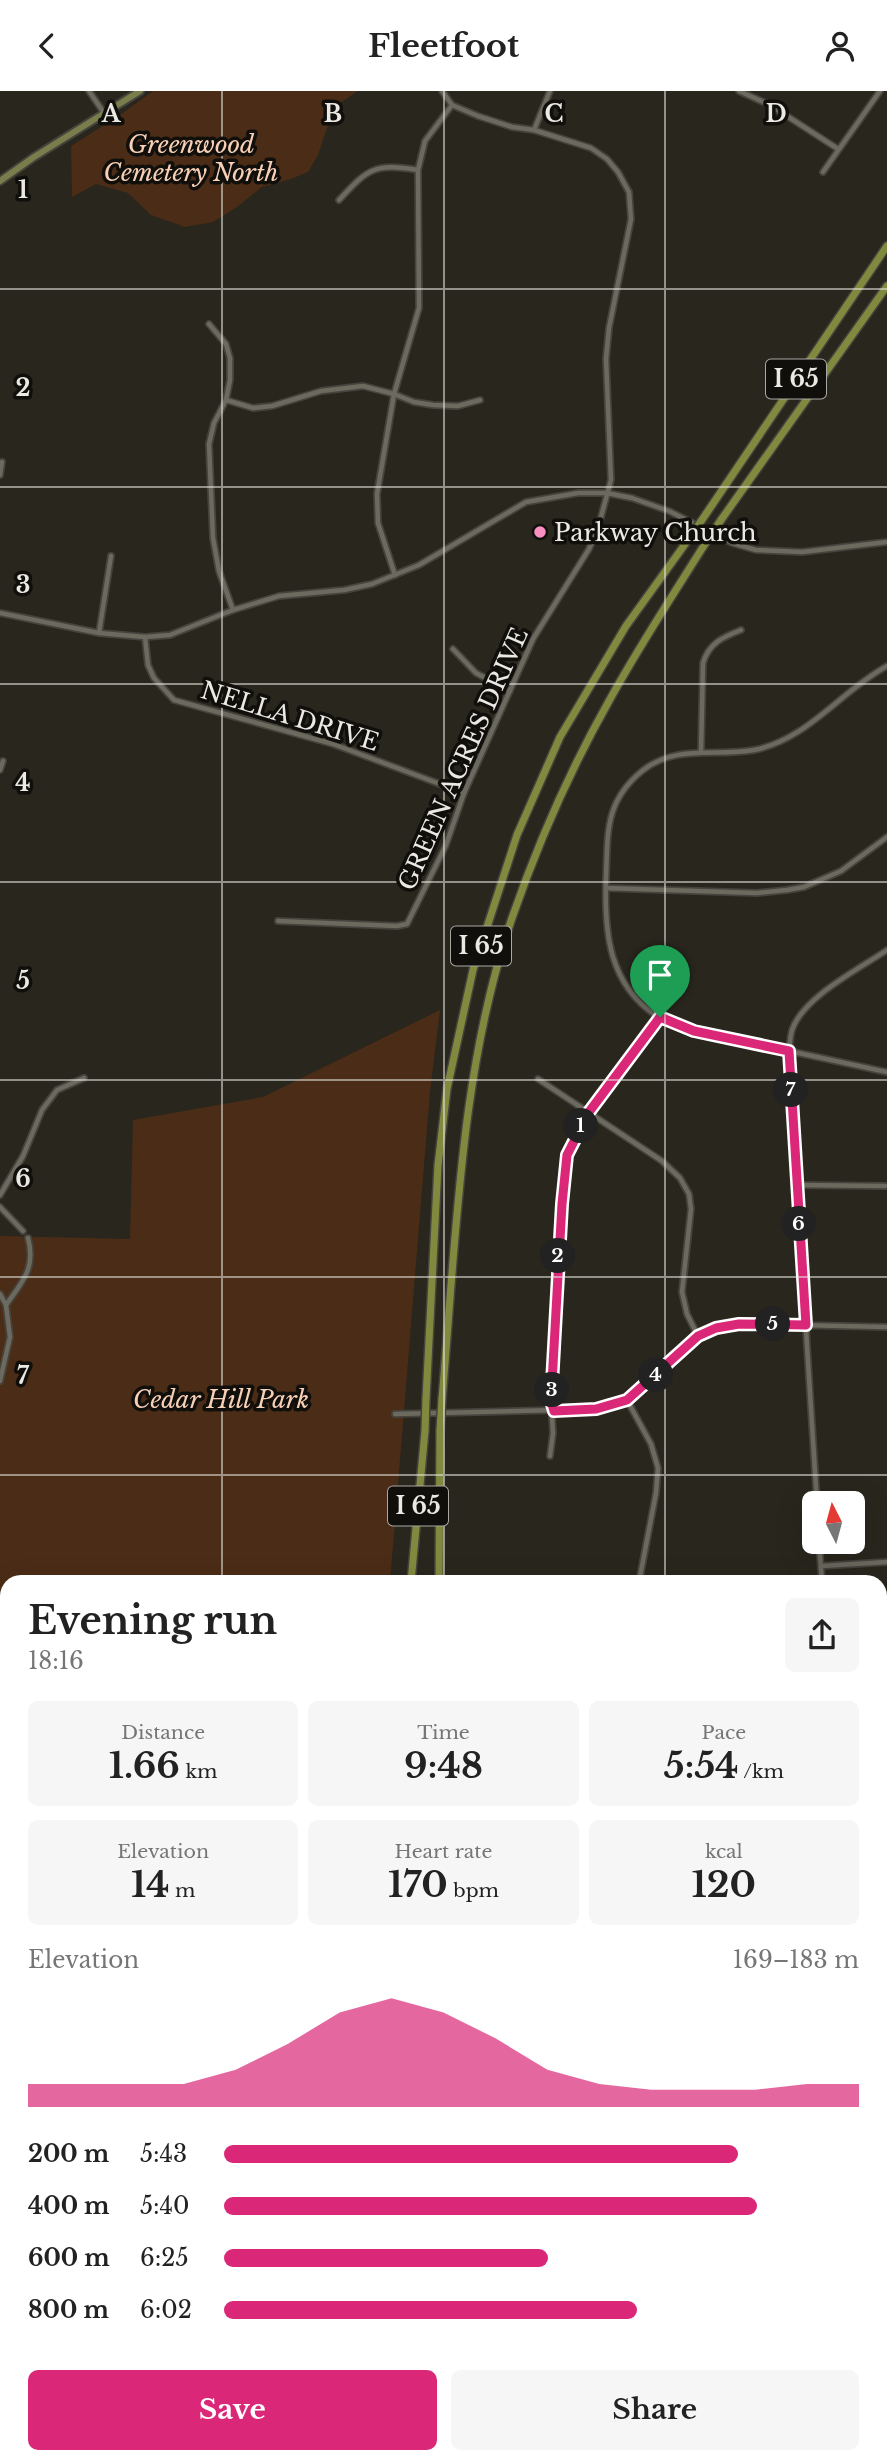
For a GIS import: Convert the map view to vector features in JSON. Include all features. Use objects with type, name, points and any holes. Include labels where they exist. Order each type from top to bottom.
[{"type":"highway","name":"I 65","points":[[412,1575],[425,1431],[438,1165],[445,1101],[460,1026],[483,940],[517,835],[560,737],[580,699],[626,626],[706,514],[887,246]]},
{"type":"highway","name":"I 65","points":[[438,1575],[440,1430],[462,1163],[486,1015],[512,919],[542,838],[614,691],[702,547],[887,286]]},
{"type":"main road","points":[[0,181],[140,91]]},
{"type":"street","points":[[89,91],[103,113]]},
{"type":"street","points":[[395,575],[378,523],[377,494],[394,394],[419,307],[418,170],[425,141],[452,105],[442,91]]},
{"type":"street","points":[[534,130],[550,91]]},
{"type":"street","points":[[739,91],[769,105],[838,149]]},
{"type":"street","points":[[823,172],[880,91]]},
{"type":"street","name":"GREEN ACRES DRIVE","points":[[278,921],[397,926],[407,923],[446,845],[464,793],[534,639],[589,549],[598,528],[611,480],[606,359],[609,328],[631,219],[629,192],[613,166],[591,148],[498,122],[452,105]]},
{"type":"street","points":[[339,201],[365,173],[398,166],[418,170]]},
{"type":"street","points":[[209,324],[226,344],[230,358],[226,400],[214,423],[209,444],[213,538],[219,571],[233,610]]},
{"type":"street","points":[[226,400],[253,408],[272,406],[320,391],[363,386],[433,405],[458,406],[480,400]]},
{"type":"street","points":[[0,475],[2,462]]},
{"type":"street","points":[[0,613],[99,633],[145,637],[170,635],[233,610],[279,596],[344,590],[372,584],[419,565],[526,502],[578,492],[607,493],[632,498],[670,512],[732,543],[756,550],[802,552],[887,542]]},
{"type":"street","points":[[99,633],[111,556]]},
{"type":"street","points":[[701,752],[703,663],[706,652],[723,637],[741,630]]},
{"type":"street","name":"NELLA DRIVE","points":[[145,637],[148,665],[154,678],[174,700],[333,744],[464,793]]},
{"type":"street","points":[[453,649],[476,673],[510,691]]},
{"type":"street","points":[[887,666],[860,683],[787,739],[754,750],[701,752],[666,758],[643,770],[615,803],[608,822],[606,888],[606,929],[612,957],[631,990],[660,1017],[694,1031],[887,1072]]},
{"type":"street","points":[[0,770],[3,761]]},
{"type":"street","points":[[606,888],[757,893],[804,887],[841,871],[887,837]]},
{"type":"street","points":[[816,1491],[789,1051],[793,1028],[803,1012],[824,993],[887,950]]},
{"type":"street","points":[[550,1456],[567,1155],[589,1112],[660,1017]]},
{"type":"street","points":[[0,1195],[23,1156],[42,1110],[57,1090],[84,1078]]},
{"type":"street","points":[[538,1079],[670,1167],[685,1185],[691,1214],[682,1293],[687,1314],[698,1336]]},
{"type":"street","points":[[797,1185],[886,1186]]},
{"type":"street","points":[[0,1207],[23,1231]]},
{"type":"street","points":[[6,1305],[30,1265],[28,1238]]},
{"type":"street","points":[[0,1294],[6,1305],[10,1337],[0,1381]]},
{"type":"street","points":[[395,1413],[596,1409],[627,1400],[698,1336],[729,1324],[887,1327]]},
{"type":"street","points":[[627,1400],[654,1451],[658,1468],[640,1575]]},
{"type":"street","points":[[820,1554],[822,1575]]},
{"type":"street","points":[[821,1566],[887,1562]]},
{"type":"green space","name":"Greenwood Cemetery North","points":[[153,91],[358,91],[334,107],[318,155],[308,172],[262,187],[213,222],[185,227],[151,215],[128,193],[96,184],[72,197],[71,146]]},
{"type":"green space","name":"Cedar Hill Park","points":[[440,1010],[430,1092],[391,1575],[0,1575],[0,1236],[130,1239],[133,1120],[263,1097]]},
{"type":"place","name":"Parkway Church","points":[[540,532]]},
{"type":"route","points":[[660,1017],[694,1031],[789,1051],[806,1325],[729,1324],[716,1328],[698,1336],[627,1400],[596,1409],[554,1411],[551,1401],[558,1263],[567,1155],[589,1112],[632,1058],[660,1017]]}]
